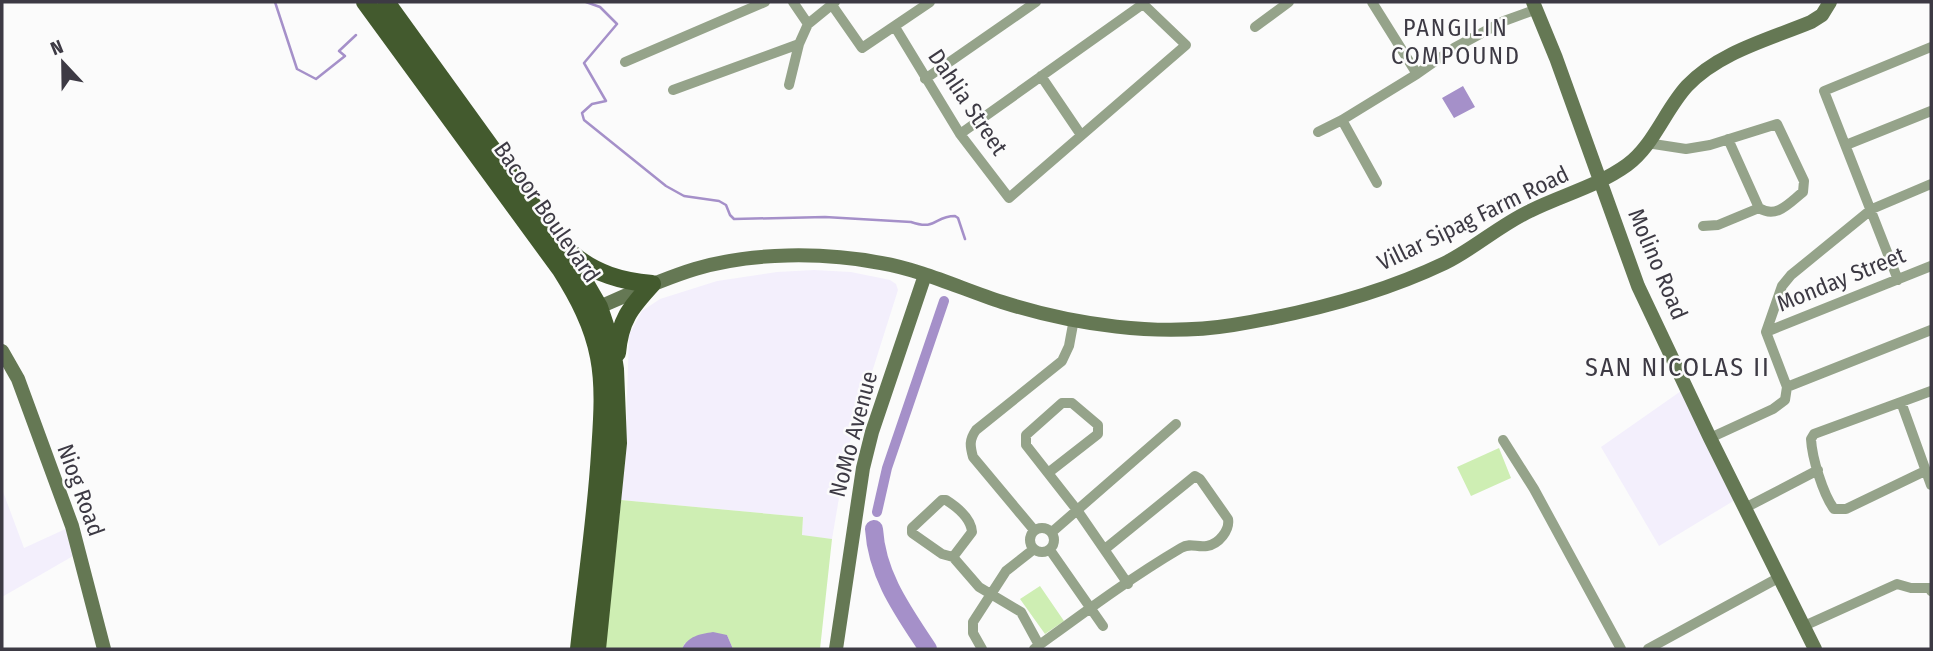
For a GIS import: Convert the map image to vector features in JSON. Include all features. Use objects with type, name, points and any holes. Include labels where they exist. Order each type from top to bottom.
[{"type":"main road","name":"Bacoor Boulevard","points":[[365,2],[575,293],[592,310],[611,343],[615,369],[618,443],[597,649]]},
{"type":"main road","name":"Bacoor Boulevard","points":[[386,2],[563,246],[586,282],[599,358],[602,417],[597,489],[579,649]]},
{"type":"main road","name":"Villar Sipag Farm Road","points":[[592,310],[652,284],[699,268],[789,255],[883,263],[1003,302],[1116,326],[1228,326],[1318,308],[1382,289],[1443,264],[1470,250],[1531,210],[1600,181],[1631,162],[1675,102],[1700,75],[1718,61],[1811,22],[1822,15],[1830,2]]},
{"type":"main road","name":"Molino Road","points":[[1535,5],[1638,286],[1815,649]]},
{"type":"main road","points":[[563,246],[582,262],[608,276],[652,284]]},
{"type":"main road","name":"NoMo Avenue","points":[[836,649],[863,468],[872,432],[925,275]]},
{"type":"main road","points":[[615,369],[622,323],[630,307],[652,284]]},
{"type":"main road","name":"Niog Road","points":[[2,351],[18,379],[72,526],[104,649]]},
{"type":"street","points":[[625,62],[765,2]]},
{"type":"street","points":[[793,2],[808,24]]},
{"type":"street","points":[[789,85],[799,44],[808,24],[833,3],[862,48],[930,2]]},
{"type":"street","points":[[925,79],[1036,2]]},
{"type":"street","points":[[1255,27],[1289,2]]},
{"type":"street","points":[[1372,2],[1417,74]]},
{"type":"street","points":[[960,134],[1142,3],[1185,45],[1081,135],[1041,76]]},
{"type":"street","points":[[1318,132],[1417,74],[1454,48],[1535,5]]},
{"type":"street","name":"Dahlia Street","points":[[895,27],[960,134],[1009,198],[1081,135]]},
{"type":"street","points":[[673,90],[799,44]]},
{"type":"street","points":[[1898,280],[1824,90],[1931,47]]},
{"type":"street","points":[[1846,145],[1931,111]]},
{"type":"street","points":[[1342,120],[1377,183]]},
{"type":"street","points":[[1647,143],[1686,149],[1777,124],[1804,181],[1802,192],[1778,212],[1770,214],[1759,208],[1728,139]]},
{"type":"street","points":[[1710,438],[1781,405],[1787,394],[1787,387],[1766,332],[1776,298],[1791,275],[1872,209],[1931,184]]},
{"type":"street","points":[[1703,226],[1718,225],[1759,208]]},
{"type":"street","name":"Monday Street","points":[[1766,332],[1931,266]]},
{"type":"street","points":[[1034,530],[973,457],[971,438],[976,430],[1062,361],[1069,346],[1074,319]]},
{"type":"street","points":[[1787,387],[1931,330]]},
{"type":"street","points":[[1925,471],[1846,509],[1834,509],[1829,503],[1818,470],[1811,439],[1814,435],[1931,391]]},
{"type":"street","points":[[1048,473],[1098,434],[1098,425],[1072,402],[1062,403],[1026,435],[1024,440],[1028,450],[1077,510],[1128,584]]},
{"type":"street","points":[[1901,402],[1931,485]]},
{"type":"street","points":[[1052,532],[1176,424]]},
{"type":"street","points":[[1503,440],[1534,489],[1621,649]]},
{"type":"street","points":[[1745,508],[1818,470]]},
{"type":"street","points":[[953,557],[970,536],[972,528],[964,515],[946,499],[912,528],[912,533],[942,554],[953,557],[979,587],[1021,612],[1037,647],[1184,545],[1212,545],[1227,531],[1228,519],[1200,479],[1195,476],[1105,549]]},
{"type":"street","points":[[1044,527],[1052,532],[1055,541],[1050,550],[1041,552],[1034,549],[1030,538],[1034,530],[1044,527]]},
{"type":"street","points":[[982,649],[973,633],[973,622],[1006,571],[1034,549]]},
{"type":"street","points":[[1050,550],[1103,626]]},
{"type":"street","points":[[1648,649],[1780,577]]},
{"type":"street","points":[[1804,626],[1896,584],[1931,591]]},
{"type":"shaded area","points":[[1463,86],[1475,107],[1454,118],[1442,98]]},
{"type":"shaded area","points":[[777,272],[851,272],[890,280],[896,284],[898,290],[847,451],[832,539],[802,536],[803,517],[621,500],[625,461],[629,335],[642,311],[660,299],[717,281]]},
{"type":"shaded area","points":[[1681,391],[1735,500],[1659,546],[1601,447]]},
{"type":"shaded area","points":[[2,489],[24,548],[72,526],[80,552],[2,597]]},
{"type":"shaded area","points":[[713,632],[727,635],[733,649],[682,649],[691,638]]},
{"type":"green space","points":[[1499,448],[1511,478],[1471,496],[1457,467]]},
{"type":"green space","points":[[621,500],[803,517],[802,535],[832,539],[820,649],[733,649],[727,635],[685,643],[682,649],[605,649]]},
{"type":"green space","points":[[1040,586],[1064,621],[1045,634],[1020,599]]},
{"type":"waterway","points":[[275,2],[297,69],[316,79],[345,56],[339,51],[356,35]]},
{"type":"waterway","points":[[586,2],[600,7],[617,24],[584,63],[606,101],[592,104],[582,113],[584,120],[666,186],[684,196],[719,201],[726,205],[734,219],[825,217],[926,225],[955,216],[965,239]]},
{"type":"waterway","points":[[877,512],[887,468],[944,301]]},
{"type":"waterway","points":[[874,529],[876,546],[886,578],[928,649]]},
{"type":"district","name":"PANGILIN COMPOUND","points":[[1456,42]]},
{"type":"district","name":"SAN NICOLAS II","points":[[1678,367]]}]
